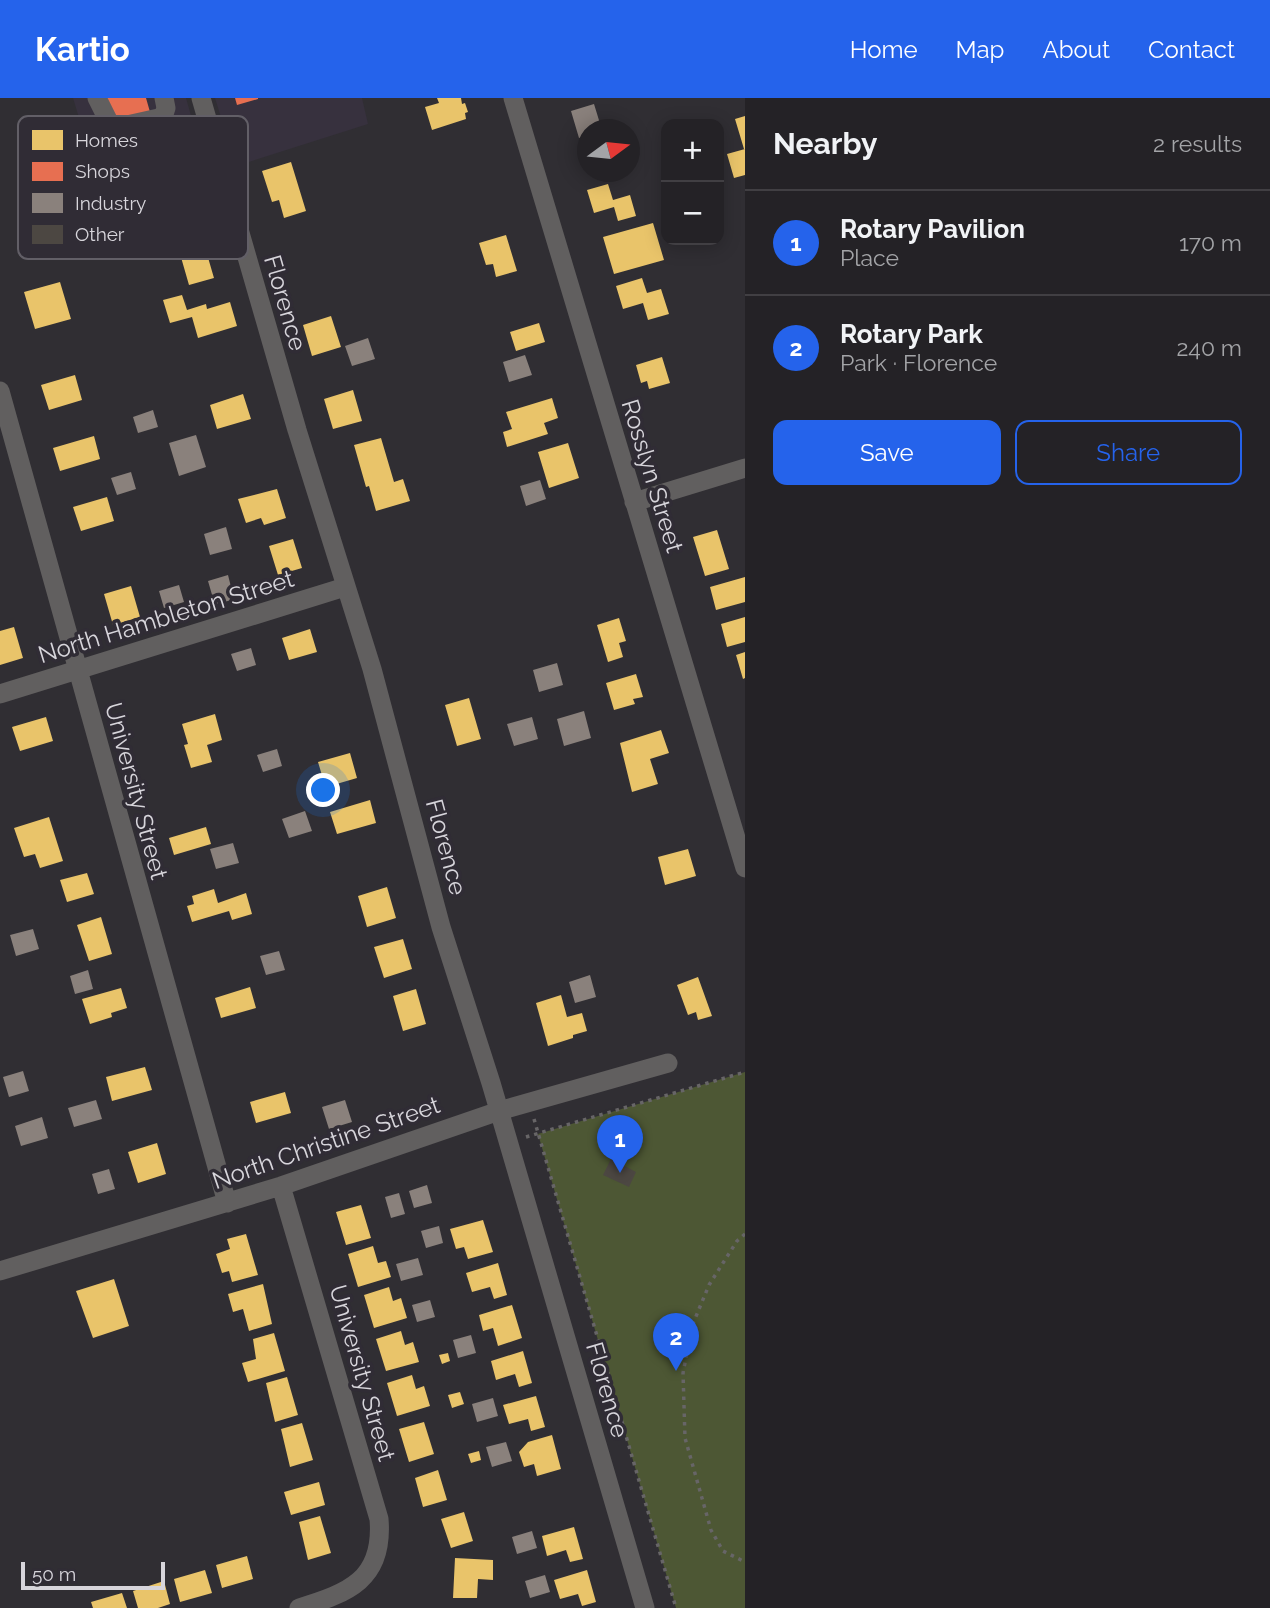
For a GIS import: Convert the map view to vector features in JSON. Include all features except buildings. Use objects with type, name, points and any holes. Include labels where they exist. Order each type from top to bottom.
[{"type":"street","points":[[97,98],[105,116]]},
{"type":"street","points":[[163,116],[166,108],[164,98]]},
{"type":"street","name":"Florence","points":[[201,98],[206,116]]},
{"type":"street","name":"Rosslyn Street","points":[[513,98],[745,868]]},
{"type":"street","name":"Florence","points":[[247,259],[394,745],[441,927],[499,1111],[645,1608]]},
{"type":"street","name":"University Street","points":[[0,391],[227,1203]]},
{"type":"street","points":[[634,502],[745,468]]},
{"type":"street","name":"North Hambleton Street","points":[[0,694],[345,587]]},
{"type":"street","name":"North Christine Street","points":[[0,1271],[281,1186],[499,1111],[668,1063]]},
{"type":"street","name":"University Street","points":[[281,1186],[379,1519],[379,1545],[371,1566],[365,1573],[347,1591],[299,1608]]},
{"type":"path","points":[[523,1137],[745,1072]]},
{"type":"path","points":[[529,1103],[676,1608]]},
{"type":"path","points":[[745,1234],[737,1241],[709,1285],[692,1326],[683,1373],[685,1438],[711,1530],[723,1551],[745,1562]]},
{"type":"shaded area","points":[[73,98],[186,98],[191,116],[78,116]]},
{"type":"shaded area","points":[[215,98],[362,98],[368,124],[248,162],[248,116],[221,116]]},
{"type":"green space","points":[[745,1072],[745,1608],[676,1608],[538,1134]]},
{"type":"place","name":"Rotary Pavilion","points":[[620,1173]]},
{"type":"place","name":"Rotary Park","points":[[676,1371]]}]
